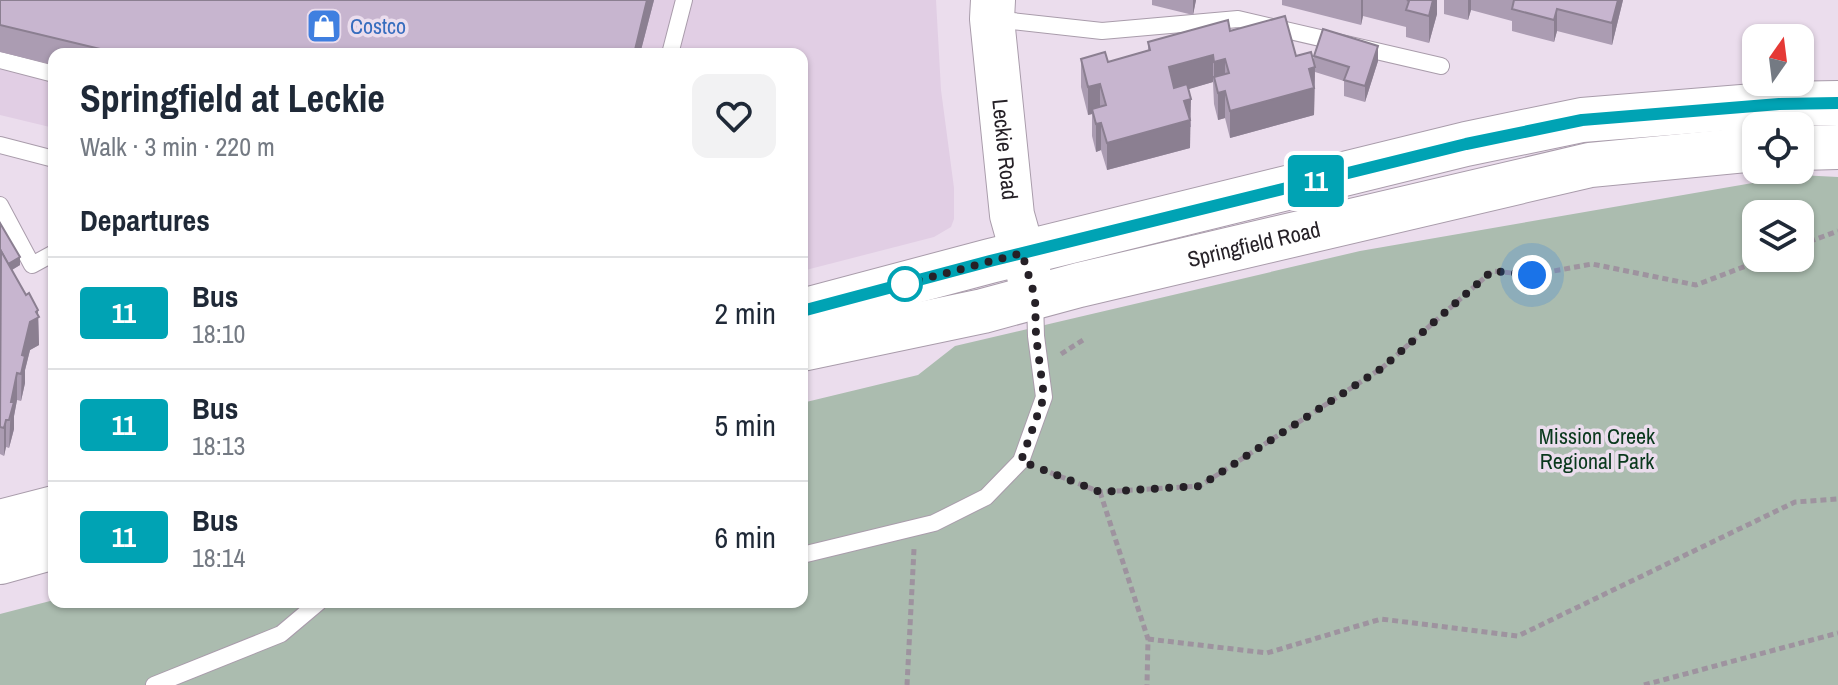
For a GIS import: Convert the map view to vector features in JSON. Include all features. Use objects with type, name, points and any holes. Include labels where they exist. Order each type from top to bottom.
[{"type":"main road","name":"Leckie Road","points":[[992,10],[1012,215],[1035,297]]},
{"type":"main road","name":"Springfield Road","points":[[808,309],[1022,253],[1466,144],[1582,120],[1779,104],[1838,103]]},
{"type":"main road","points":[[1814,148],[1838,147]]},
{"type":"main road","name":"Springfield Road","points":[[808,348],[983,311],[1590,165],[1742,150]]},
{"type":"main road","points":[[0,522],[48,510]]},
{"type":"main road","points":[[0,562],[48,549]]},
{"type":"lane","points":[[672,48],[684,0]]},
{"type":"lane","points":[[992,10],[1102,31],[1238,19],[1441,66]]},
{"type":"lane","points":[[0,60],[48,72]]},
{"type":"lane","points":[[0,145],[48,157]]},
{"type":"lane","points":[[0,205],[32,265],[48,256]]},
{"type":"lane","points":[[808,554],[934,523],[986,497],[1021,461],[1044,397],[1036,336],[1035,297]]},
{"type":"lane","points":[[154,685],[281,634],[312,608]]},
{"type":"path","points":[[1814,240],[1838,231]]},
{"type":"path","points":[[1021,461],[1100,492],[1200,486],[1382,368],[1492,271],[1532,275],[1592,264],[1696,285],[1742,268]]},
{"type":"path","points":[[1100,492],[1148,639],[1147,685]]},
{"type":"path","points":[[1148,639],[1267,653],[1381,619],[1518,636],[1795,502],[1838,499]]},
{"type":"path","points":[[907,685],[915,528]]},
{"type":"path","points":[[1644,685],[1838,633]]},
{"type":"shaded area","points":[[0,0],[936,0],[941,90],[954,188],[954,219],[951,227],[934,237],[808,269],[808,48],[48,48],[48,127],[0,115]]},
{"type":"green space","name":"Mission Creek Regional Park","points":[[1814,176],[1838,177],[1838,685],[0,685],[0,614],[48,602],[48,608],[808,608],[808,402],[918,375],[955,346],[1360,251],[1747,184],[1814,184]]},
{"type":"building","name":"Costco","points":[[0,0],[647,0],[635,48],[96,48],[0,25]]},
{"type":"building","points":[[1407,0],[1433,0],[1429,16],[1406,10]]},
{"type":"building","points":[[1514,0],[1618,0],[1612,23],[1557,9],[1554,20],[1512,9]]},
{"type":"building","points":[[1285,16],[1296,56],[1311,52],[1315,67],[1309,69],[1314,88],[1230,111],[1225,91],[1218,93],[1214,77],[1229,73],[1225,59],[1214,62],[1213,55],[1169,67],[1174,88],[1187,84],[1191,99],[1184,101],[1190,120],[1107,143],[1101,123],[1096,124],[1092,109],[1106,105],[1100,84],[1088,87],[1081,59],[1105,52],[1108,62],[1150,50],[1148,42],[1228,20],[1230,31]]},
{"type":"building","points":[[1323,29],[1378,46],[1365,86],[1344,80],[1349,67],[1314,56]]},
{"type":"building","points":[[0,223],[20,257],[8,264],[0,252]]},
{"type":"building","points":[[1,251],[26,295],[29,293],[39,317],[30,322],[21,374],[17,373],[11,402],[14,402],[4,428],[0,427]]},
{"type":"bus line","name":"11","points":[[808,309],[990,261],[1466,144],[1582,120],[1779,104],[1838,103]]},
{"type":"place","name":"Costco","points":[[324,26]]},
{"type":"route","points":[[905,284],[1022,253],[1035,297],[1036,336],[1044,397],[1021,461],[1100,492],[1200,486],[1382,368],[1492,271],[1532,275]]}]
